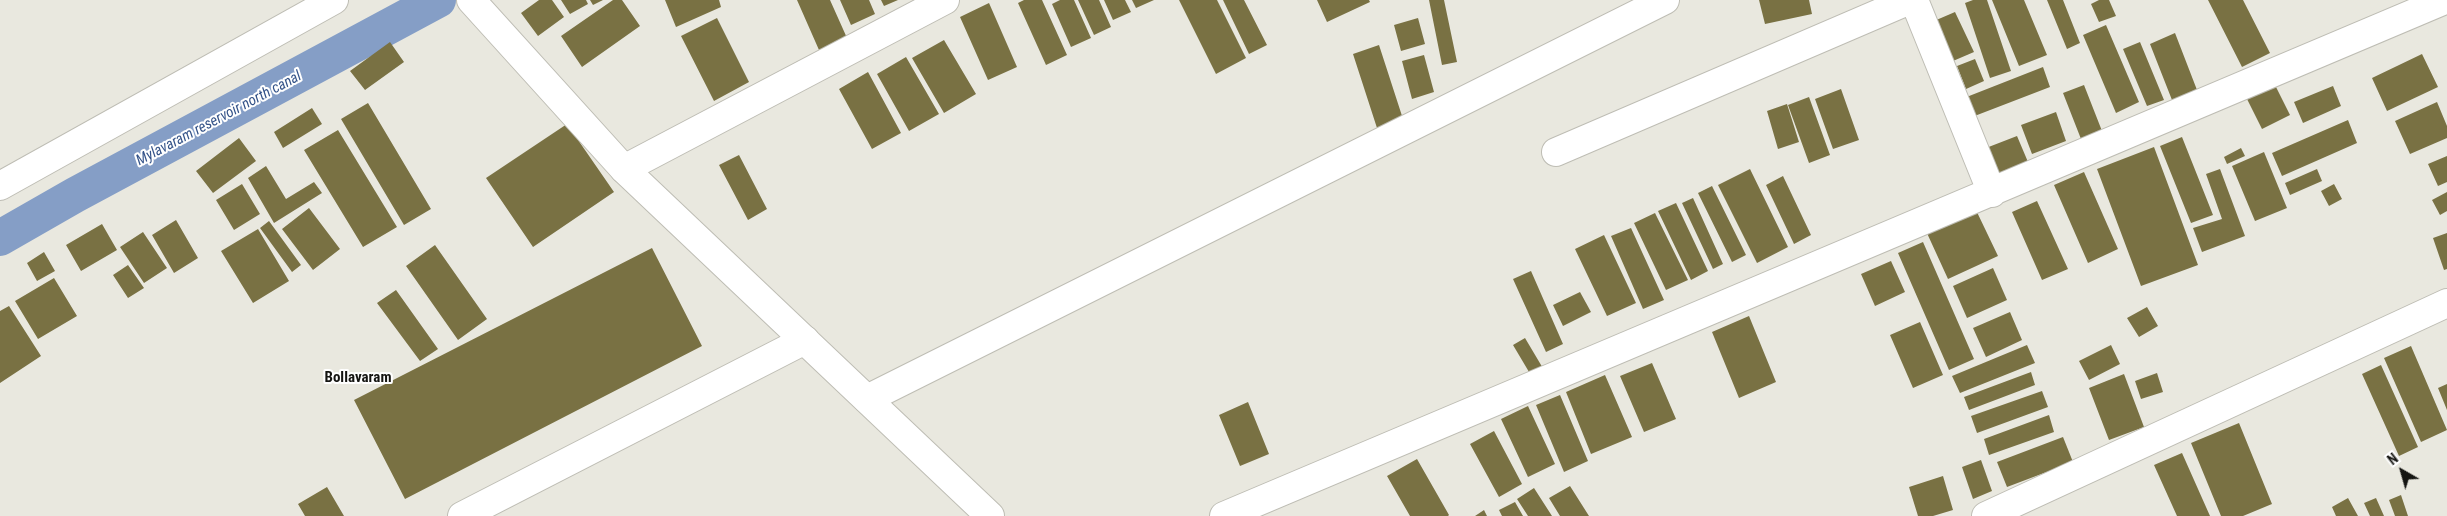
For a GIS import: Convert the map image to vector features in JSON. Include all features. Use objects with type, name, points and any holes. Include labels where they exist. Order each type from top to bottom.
[{"type":"street","points":[[0,186],[334,0]]},
{"type":"street","points":[[471,0],[624,170],[990,516]]},
{"type":"street","points":[[624,170],[945,0]]},
{"type":"street","points":[[867,400],[1666,0]]},
{"type":"street","points":[[1556,152],[1912,0],[1992,193]]},
{"type":"street","points":[[1224,516],[2445,0]]},
{"type":"street","points":[[1986,516],[2447,303]]},
{"type":"street","points":[[462,516],[805,340]]},
{"type":"building","points":[[539,0],[552,0],[564,17],[538,36],[521,13]]},
{"type":"building","points":[[561,0],[586,0],[588,4],[570,14]]},
{"type":"building","points":[[590,0],[603,0],[593,5]]},
{"type":"building","points":[[613,0],[622,0],[640,26],[582,67],[561,36]]},
{"type":"building","points":[[665,0],[719,0],[721,7],[676,27]]},
{"type":"building","points":[[797,0],[830,0],[847,38],[819,50]]},
{"type":"building","points":[[840,0],[869,0],[875,14],[851,25]]},
{"type":"building","points":[[881,0],[898,0],[884,6]]},
{"type":"building","points":[[1024,0],[1042,0],[1067,55],[1046,65],[1018,3]]},
{"type":"building","points":[[1060,0],[1074,0],[1091,38],[1071,47],[1052,4]]},
{"type":"building","points":[[1078,0],[1099,0],[1111,27],[1094,35]]},
{"type":"building","points":[[1104,0],[1125,0],[1131,12],[1113,20]]},
{"type":"building","points":[[1132,0],[1154,0],[1136,8]]},
{"type":"building","points":[[1179,0],[1217,0],[1246,58],[1216,74]]},
{"type":"building","points":[[1223,0],[1244,0],[1267,45],[1249,54]]},
{"type":"building","points":[[1317,0],[1369,0],[1370,2],[1327,22]]},
{"type":"building","points":[[1429,0],[1444,0],[1457,62],[1442,65]]},
{"type":"building","points":[[1759,0],[1809,0],[1812,14],[1765,24]]},
{"type":"building","points":[[1973,0],[1987,0],[2011,71],[1990,78],[1965,3]]},
{"type":"building","points":[[1992,0],[2024,0],[2047,55],[2019,66]]},
{"type":"building","points":[[2047,0],[2063,0],[2080,43],[2067,49]]},
{"type":"building","points":[[2099,0],[2109,0],[2116,16],[2099,22],[2091,4]]},
{"type":"building","points":[[2208,0],[2243,0],[2270,53],[2242,67]]},
{"type":"building","points":[[989,3],[1017,67],[988,80],[960,17]]},
{"type":"building","points":[[1955,12],[1974,52],[1953,61],[1934,21]]},
{"type":"building","points":[[717,18],[749,82],[714,101],[681,36]]},
{"type":"building","points":[[1418,18],[1425,44],[1401,51],[1394,25]]},
{"type":"building","points":[[2106,25],[2139,102],[2116,113],[2083,35]]},
{"type":"building","points":[[2175,33],[2197,90],[2172,100],[2150,44]]},
{"type":"building","points":[[944,40],[976,94],[944,113],[912,58]]},
{"type":"building","points":[[390,42],[404,62],[365,90],[350,71]]},
{"type":"building","points":[[2140,42],[2164,100],[2147,106],[2123,49]]},
{"type":"building","points":[[1379,45],[1403,119],[1377,128],[1353,54]]},
{"type":"building","points":[[2422,54],[2438,87],[2387,111],[2372,78]]},
{"type":"building","points":[[1424,55],[1434,92],[1412,99],[1402,61]]},
{"type":"building","points":[[906,57],[939,114],[909,131],[877,74]]},
{"type":"building","points":[[1975,59],[1984,81],[1966,89],[1957,66]]},
{"type":"building","points":[[2043,67],[2050,87],[1972,117],[1964,98]]},
{"type":"building","points":[[868,72],[901,133],[872,149],[839,89]]},
{"type":"building","points":[[2273,81],[2290,115],[2262,129],[2245,95]]},
{"type":"building","points":[[2084,85],[2102,131],[2081,139],[2063,93]]},
{"type":"building","points":[[2333,86],[2341,106],[2303,123],[2294,102]]},
{"type":"building","points":[[1841,89],[1859,140],[1833,149],[1815,99]]},
{"type":"building","points":[[1809,97],[1830,155],[1809,163],[1788,105]]},
{"type":"building","points":[[2437,102],[2447,126],[2447,138],[2410,154],[2395,121]]},
{"type":"building","points":[[368,103],[431,209],[404,225],[341,119]]},
{"type":"building","points":[[1787,104],[1799,142],[1778,149],[1767,111]]},
{"type":"building","points":[[312,108],[322,124],[283,148],[274,132]]},
{"type":"building","points":[[2056,112],[2066,141],[2032,154],[2021,125]]},
{"type":"building","points":[[2348,120],[2357,143],[2282,176],[2272,153]]},
{"type":"building","points":[[567,124],[614,192],[533,247],[486,178]]},
{"type":"building","points":[[338,130],[397,227],[363,247],[304,150]]},
{"type":"building","points":[[2017,136],[2028,162],[1996,175],[1986,148]]},
{"type":"building","points":[[2182,137],[2213,215],[2191,223],[2160,146]]},
{"type":"building","points":[[239,138],[256,161],[213,193],[196,171]]},
{"type":"building","points":[[2154,147],[2198,265],[2141,286],[2097,169]]},
{"type":"building","points":[[2241,148],[2245,156],[2227,164],[2224,157]]},
{"type":"building","points":[[2264,152],[2287,208],[2255,221],[2232,166]]},
{"type":"building","points":[[739,155],[767,209],[748,220],[719,165]]},
{"type":"building","points":[[2447,156],[2447,182],[2438,186],[2428,164]]},
{"type":"building","points":[[266,166],[286,199],[314,182],[322,193],[274,223],[248,178]]},
{"type":"building","points":[[1750,169],[1788,247],[1757,263],[1718,185]]},
{"type":"building","points":[[2220,169],[2245,236],[2202,252],[2193,228],[2222,219],[2206,174]]},
{"type":"building","points":[[2317,169],[2322,181],[2290,195],[2285,183]]},
{"type":"building","points":[[2084,172],[2118,249],[2088,263],[2054,185]]},
{"type":"building","points":[[1783,176],[1811,235],[1794,244],[1766,185]]},
{"type":"building","points":[[242,184],[260,214],[234,230],[216,200]]},
{"type":"building","points":[[2334,184],[2342,199],[2329,206],[2321,191]]},
{"type":"building","points":[[1712,186],[1746,255],[1732,262],[1698,193]]},
{"type":"building","points":[[2447,192],[2447,211],[2440,215],[2432,200]]},
{"type":"building","points":[[1693,198],[1723,264],[1713,269],[1682,203]]},
{"type":"building","points":[[2037,201],[2068,269],[2042,280],[2012,212]]},
{"type":"building","points":[[1676,203],[1708,271],[1691,280],[1658,211]]},
{"type":"building","points":[[309,208],[340,249],[313,270],[282,229]]},
{"type":"building","points":[[1975,208],[1998,256],[1948,279],[1926,231]]},
{"type":"building","points":[[1655,213],[1688,280],[1666,290],[1634,223]]},
{"type":"building","points":[[176,220],[198,258],[174,273],[152,235]]},
{"type":"building","points":[[269,221],[301,265],[292,272],[260,228]]},
{"type":"building","points":[[102,224],[117,250],[81,271],[66,245]]},
{"type":"building","points":[[1631,228],[1664,300],[1643,309],[1611,236]]},
{"type":"building","points":[[258,229],[289,281],[253,303],[221,251]]},
{"type":"building","points":[[143,232],[167,268],[144,283],[120,247]]},
{"type":"building","points":[[2447,233],[2447,269],[2444,270],[2433,238]]},
{"type":"building","points":[[1604,235],[1636,303],[1607,316],[1575,249]]},
{"type":"building","points":[[1923,242],[1974,359],[1949,370],[1898,253]]},
{"type":"building","points":[[435,245],[487,319],[458,340],[406,266]]},
{"type":"building","points":[[652,248],[702,346],[405,499],[354,400]]},
{"type":"building","points":[[44,252],[55,271],[37,281],[27,263]]},
{"type":"building","points":[[1891,261],[1905,292],[1875,306],[1861,274]]},
{"type":"building","points":[[128,265],[144,288],[128,298],[113,275]]},
{"type":"building","points":[[1993,268],[2007,300],[1967,318],[1953,286]]},
{"type":"building","points":[[1531,271],[1563,344],[1546,352],[1513,279]]},
{"type":"building","points":[[54,278],[77,316],[38,339],[15,301]]},
{"type":"building","points":[[396,290],[438,349],[420,361],[377,303]]},
{"type":"building","points":[[1580,292],[1591,312],[1563,326],[1553,305]]},
{"type":"building","points":[[9,306],[41,356],[0,383],[0,311]]},
{"type":"building","points":[[2147,307],[2158,326],[2139,337],[2127,318]]},
{"type":"building","points":[[2010,312],[2022,340],[1986,357],[1973,328]]},
{"type":"building","points":[[1749,316],[1776,382],[1739,398],[1712,332]]},
{"type":"building","points":[[1920,322],[1943,375],[1913,388],[1890,335]]},
{"type":"building","points":[[1525,338],[1544,370],[1532,377],[1513,345]]},
{"type":"building","points":[[2027,345],[2035,363],[1960,393],[1952,376]]},
{"type":"building","points":[[2111,345],[2120,364],[2089,380],[2079,361]]},
{"type":"building","points":[[2411,346],[2447,430],[2421,442],[2384,358]]},
{"type":"building","points":[[1652,363],[1676,419],[1644,432],[1620,376]]},
{"type":"building","points":[[2381,365],[2418,447],[2399,456],[2362,374]]},
{"type":"building","points":[[2031,372],[2035,385],[1969,410],[1964,397]]},
{"type":"building","points":[[2157,373],[2163,392],[2141,399],[2135,381]]},
{"type":"building","points":[[2124,374],[2144,427],[2109,440],[2089,388]]},
{"type":"building","points":[[1605,375],[1632,437],[1591,454],[1566,392]]},
{"type":"building","points":[[2447,384],[2447,410],[2438,388]]},
{"type":"building","points":[[2042,391],[2048,407],[1977,433],[1971,416]]},
{"type":"building","points":[[1560,395],[1588,461],[1564,472],[1536,405]]},
{"type":"building","points":[[1248,402],[1269,454],[1240,466],[1219,415]]},
{"type":"building","points":[[1528,406],[1555,464],[1528,477],[1501,419]]},
{"type":"building","points":[[2049,415],[2054,432],[1989,455],[1984,439]]},
{"type":"building","points":[[2239,423],[2272,504],[2243,516],[2221,516],[2191,443]]},
{"type":"building","points":[[1494,431],[1522,484],[1499,497],[1470,444]]},
{"type":"building","points":[[2063,437],[2073,462],[2007,487],[1997,462]]},
{"type":"building","points":[[2182,453],[2210,516],[2177,516],[2154,465]]},
{"type":"building","points":[[1417,459],[1448,516],[1410,516],[1387,476]]},
{"type":"building","points":[[1981,460],[1992,491],[1973,499],[1962,467]]},
{"type":"building","points":[[1943,476],[1953,510],[1933,516],[1918,516],[1909,487]]},
{"type":"building","points":[[1570,486],[1589,516],[1560,516],[1549,498]]},
{"type":"building","points":[[327,487],[344,516],[305,516],[298,504]]},
{"type":"building","points":[[1534,488],[1552,516],[1528,516],[1517,499]]},
{"type":"building","points":[[2401,495],[2408,516],[2395,516],[2389,500]]},
{"type":"building","points":[[2348,498],[2358,516],[2336,516],[2332,507]]},
{"type":"building","points":[[2376,498],[2384,516],[2370,516],[2364,503]]},
{"type":"building","points":[[1515,502],[1523,516],[1502,516],[1499,510]]},
{"type":"building","points":[[1484,510],[1487,516],[1475,516]]},
{"type":"waterway","name":"Mylavaram reservoir north canal","points":[[0,238],[75,195],[438,0]]},
{"type":"district","name":"Bollavaram","points":[[358,378]]}]
